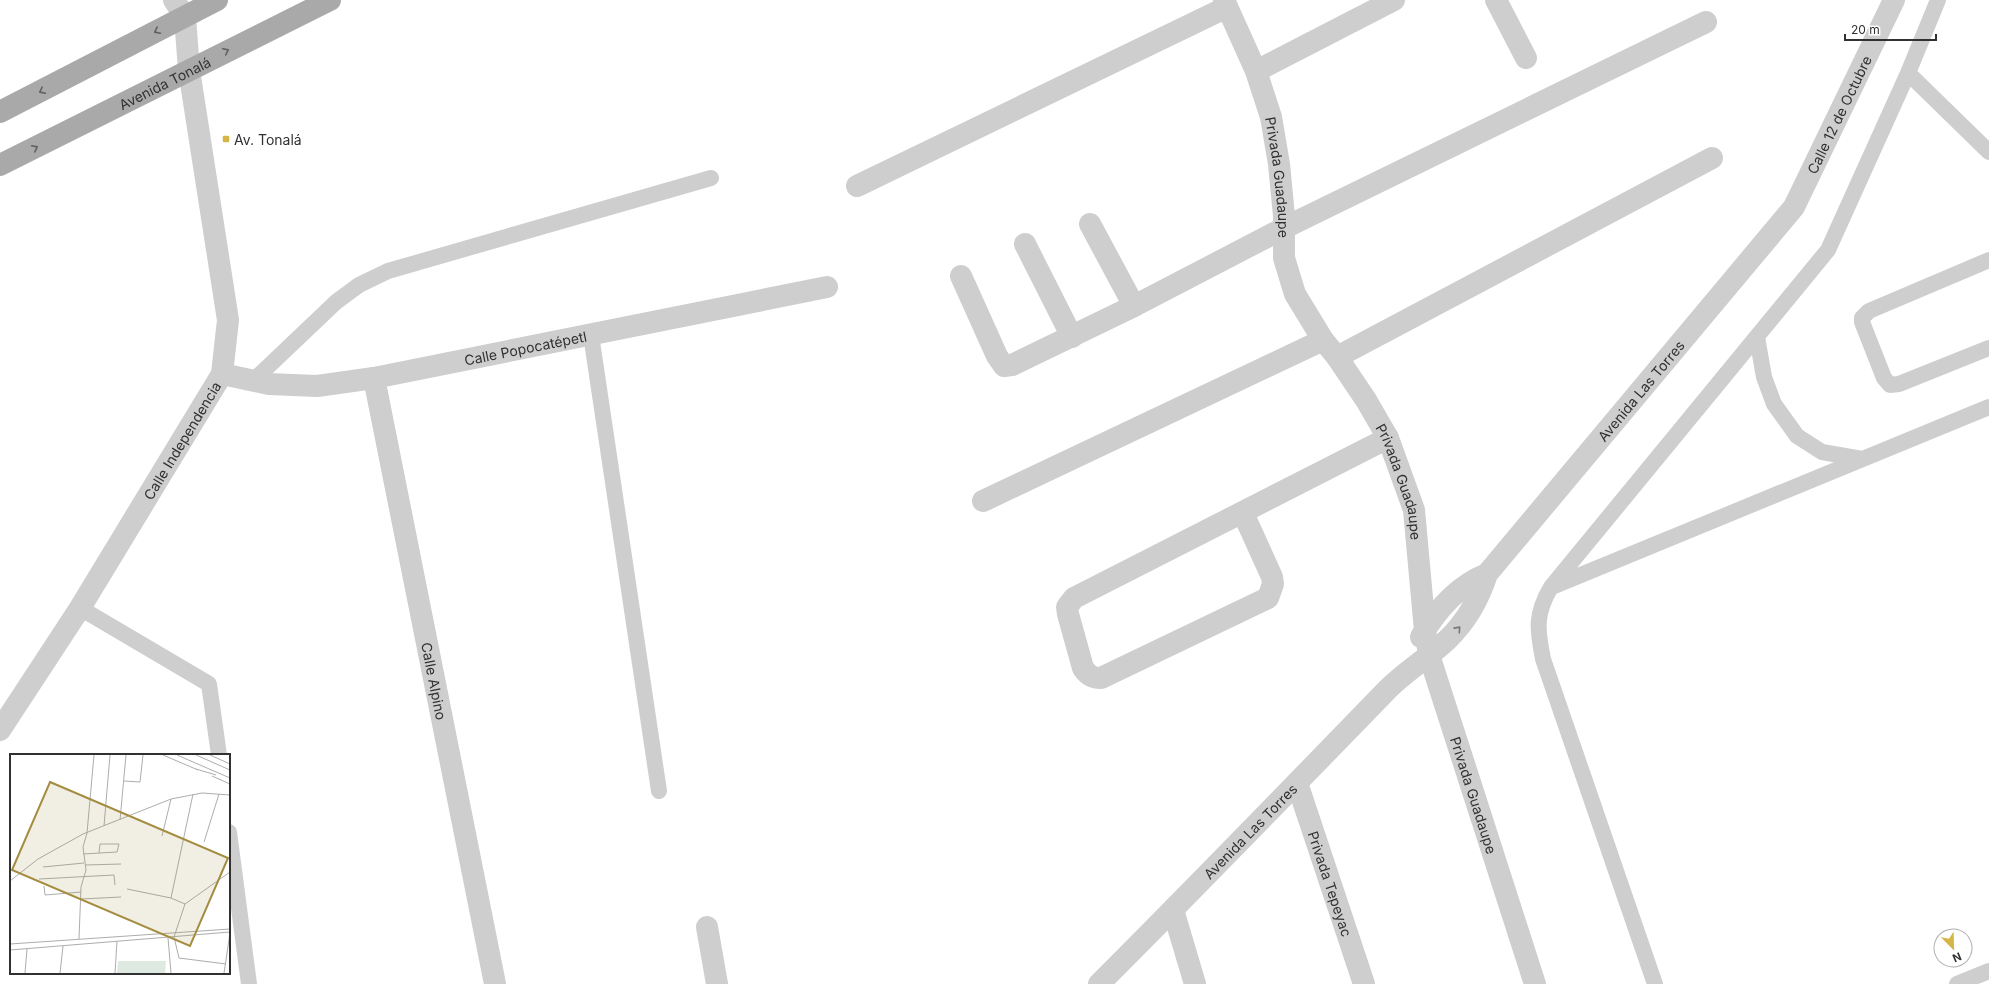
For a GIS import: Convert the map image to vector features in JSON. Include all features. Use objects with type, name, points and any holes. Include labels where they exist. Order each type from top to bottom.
[{"type":"main road","points":[[0,112],[180,9],[217,0]]},
{"type":"main road","name":"Avenida Tonalá","points":[[0,166],[330,0]]},
{"type":"street","points":[[1256,71],[1394,0]]},
{"type":"street","points":[[1496,0],[1526,58]]},
{"type":"street","name":"Calle 12 de Octubre","points":[[1794,207],[1894,0]]},
{"type":"street","points":[[857,186],[1226,3]]},
{"type":"street","name":"Privada Guadaupe","points":[[1226,3],[1256,71],[1271,117],[1279,164],[1284,228],[1284,258],[1295,294],[1323,340],[1337,357],[1366,400],[1388,438],[1414,510],[1425,631],[1429,655],[1535,984]]},
{"type":"street","name":"Calle Independencia","points":[[0,730],[80,608],[222,374],[228,320],[180,9]]},
{"type":"street","points":[[961,276],[997,356],[1004,366],[1012,365],[1134,306],[1284,228],[1706,22]]},
{"type":"street","points":[[1337,357],[1712,158]]},
{"type":"street","name":"Avenida Las Torres","points":[[1099,984],[1173,910],[1399,677],[1447,640],[1473,609],[1487,574],[1794,207]]},
{"type":"street","points":[[1090,224],[1134,306]]},
{"type":"street","points":[[1025,244],[1072,337]]},
{"type":"street","name":"Calle Popocatépetl","points":[[222,374],[269,384],[317,386],[374,378],[827,287]]},
{"type":"street","points":[[983,500],[1323,340]]},
{"type":"street","name":"Calle Alpino","points":[[374,378],[496,984]]},
{"type":"street","points":[[1243,513],[1272,577],[1273,584],[1268,598],[1101,678],[1093,678],[1088,674],[1083,668],[1068,614],[1067,607],[1074,598],[1388,438]]},
{"type":"street","name":"Avenida Las Torres","points":[[1399,677],[1425,631],[1439,610],[1456,591],[1471,580],[1487,574]]},
{"type":"street","name":"Privada Tepeyac","points":[[1297,783],[1364,984]]},
{"type":"street","points":[[1173,910],[1195,984]]},
{"type":"street","points":[[707,928],[717,984]]},
{"type":"lane","points":[[1655,984],[1544,659],[1539,638],[1539,611],[1551,587],[1828,250],[1908,72],[1938,0]]},
{"type":"lane","points":[[1908,72],[1989,152]]},
{"type":"lane","points":[[254,380],[336,302],[359,285],[388,272],[711,178]]},
{"type":"lane","points":[[1989,260],[1869,311],[1862,318],[1862,322],[1884,378],[1890,385],[1899,384],[1989,348]]},
{"type":"lane","points":[[591,335],[659,791]]},
{"type":"lane","points":[[1757,337],[1764,377],[1774,404],[1796,436],[1822,452],[1862,459]]},
{"type":"lane","points":[[1551,587],[1989,407]]},
{"type":"lane","points":[[80,608],[209,684],[219,754]]},
{"type":"lane","points":[[230,839],[250,984]]},
{"type":"lane","points":[[1957,984],[1989,971]]},
{"type":"place","name":"Av. Tonalá","points":[[226,139]]}]
